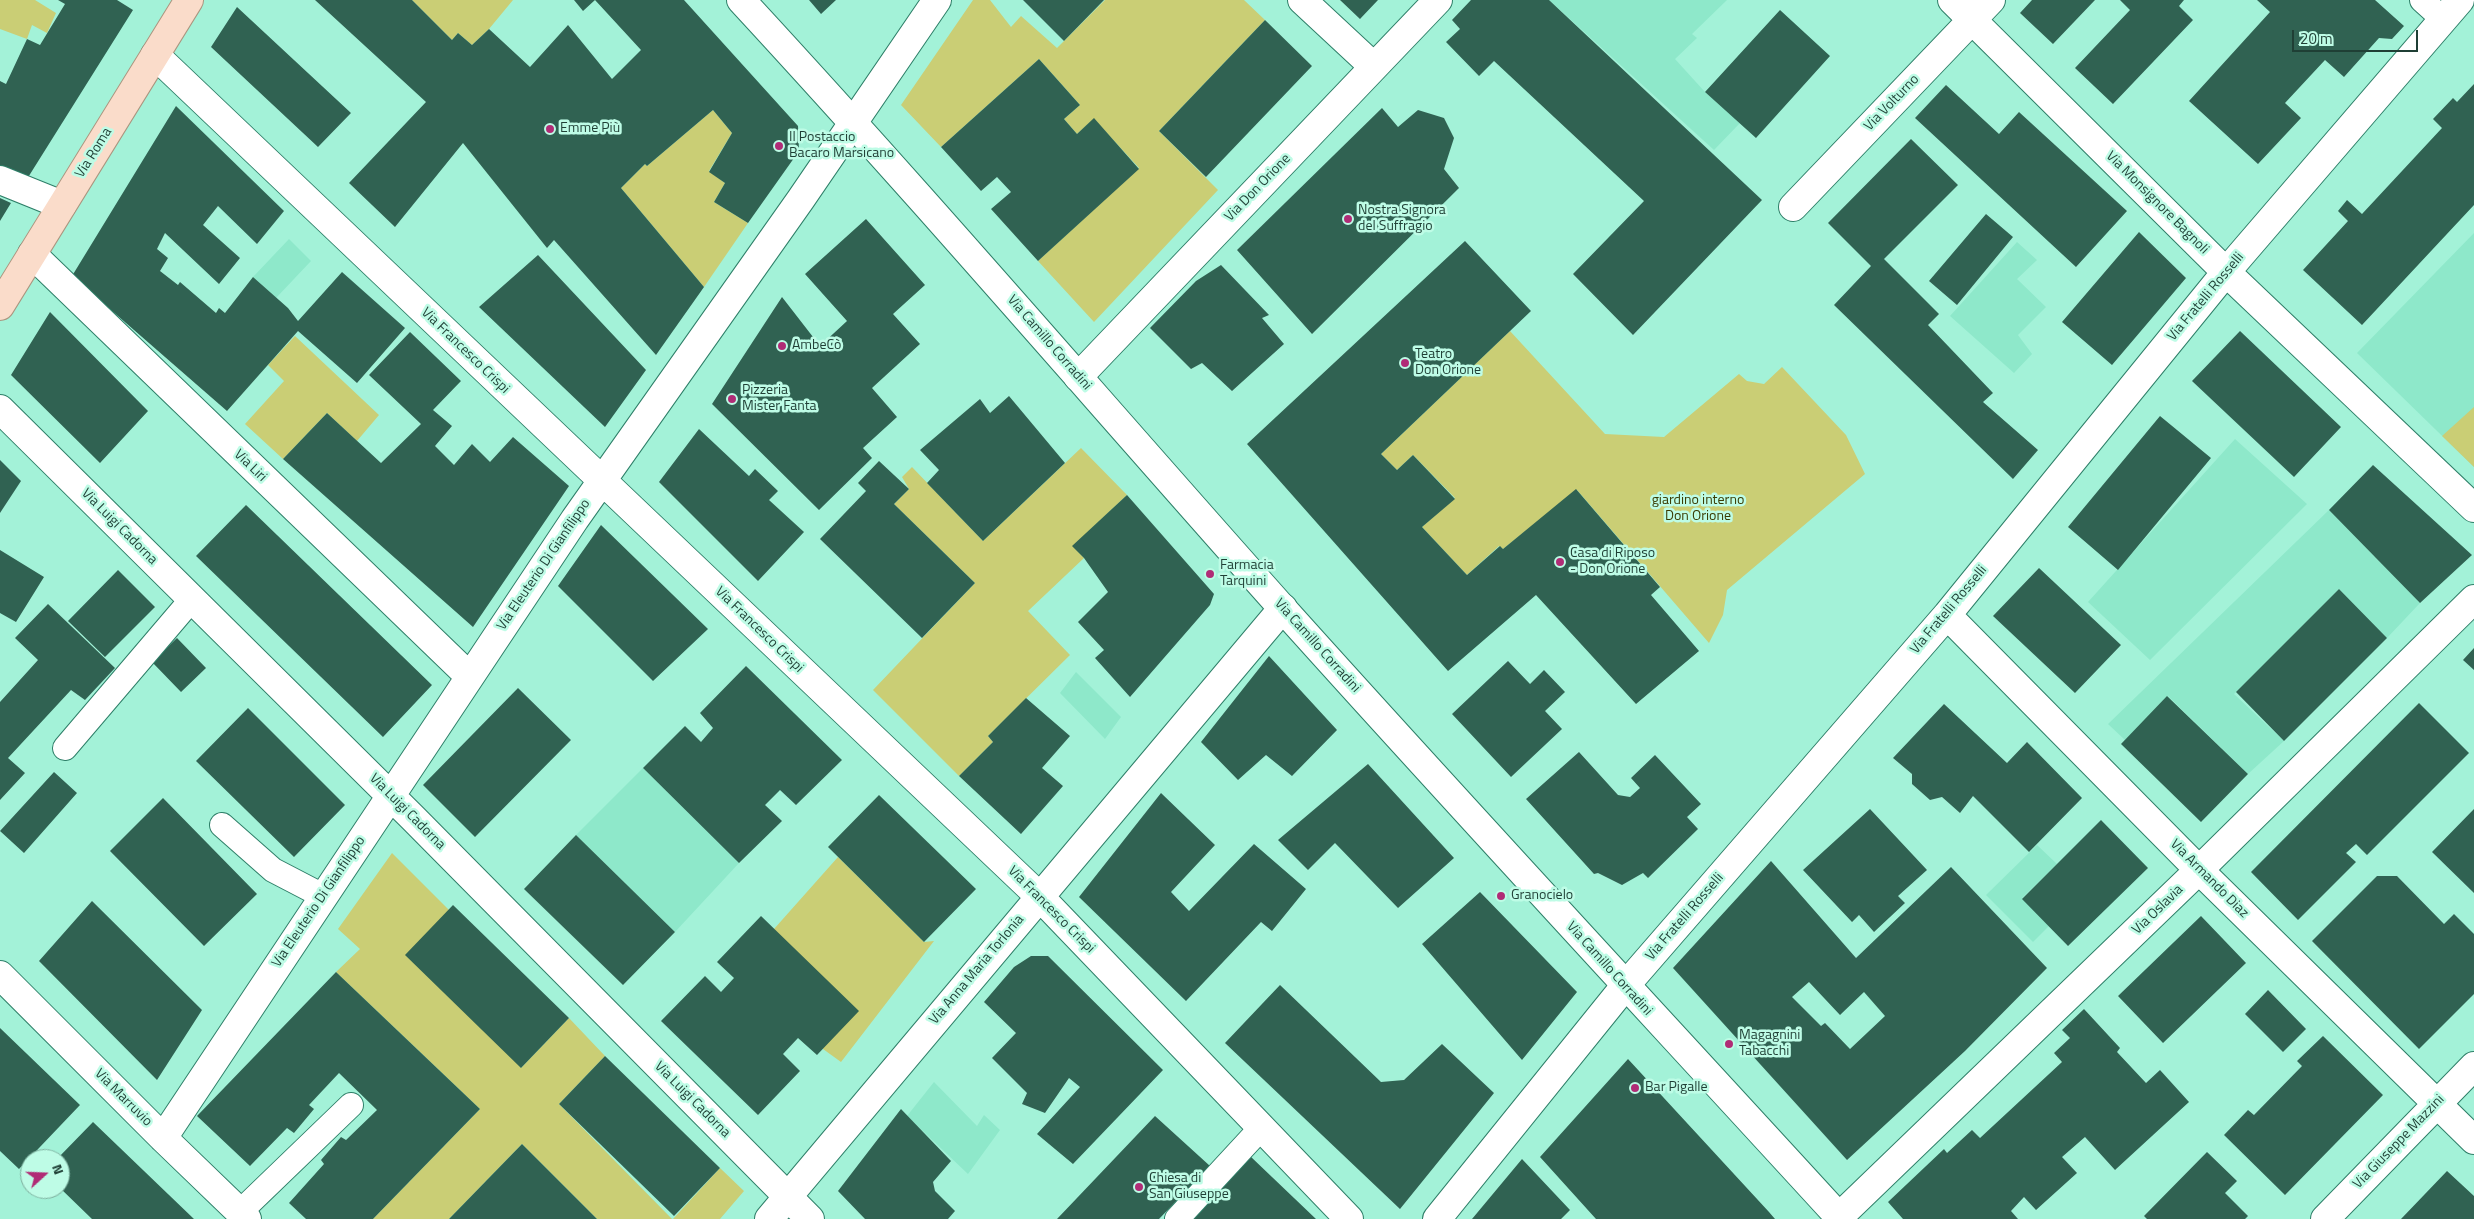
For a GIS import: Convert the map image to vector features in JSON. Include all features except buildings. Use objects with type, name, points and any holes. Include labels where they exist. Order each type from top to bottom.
[{"type":"main road","name":"Via Roma","points":[[0,306],[189,0]]},
{"type":"street","name":"Via Camillo Corradini","points":[[741,0],[854,122],[1283,608],[1625,986],[1840,1218]]},
{"type":"street","name":"Via Eleuterio Di Gianfilippo","points":[[163,1138],[469,676],[937,0]]},
{"type":"street","points":[[1302,0],[1374,67]]},
{"type":"street","name":"Via Don Orione","points":[[1078,376],[1438,0]]},
{"type":"street","name":"Via Monsignore Bagnoli","points":[[1952,0],[2226,272],[2474,508]]},
{"type":"street","name":"Via Volturno","points":[[1793,207],[1991,0]]},
{"type":"street","name":"Via Fratelli Rosselli","points":[[1437,1219],[1625,986],[1947,615],[2226,272],[2451,10]]},
{"type":"street","name":"Via Francesco Crispi","points":[[155,55],[1038,896],[1349,1219]]},
{"type":"street","points":[[0,180],[62,205]]},
{"type":"street","name":"Via Liri","points":[[32,254],[469,676]]},
{"type":"street","name":"Via Luigi Cadorna","points":[[0,408],[390,795],[810,1219]]},
{"type":"street","name":"Via Oslavia","points":[[1840,1218],[2200,870],[2474,599]]},
{"type":"street","name":"Via Anna Maria Torlonia","points":[[769,1219],[1038,896],[1283,608]]},
{"type":"street","name":"Via Armando Diaz","points":[[1947,615],[2200,870],[2474,1140]]},
{"type":"street","name":"Via Marruvio","points":[[0,975],[244,1216]]},
{"type":"street","name":"Via Giuseppe Mazzini","points":[[2325,1219],[2474,1066]]},
{"type":"lane","points":[[2422,0],[2451,10]]},
{"type":"lane","points":[[65,748],[192,599]]},
{"type":"lane","points":[[222,825],[273,870],[323,896]]},
{"type":"lane","points":[[244,1216],[351,1105]]},
{"type":"lane","points":[[1177,1219],[1262,1127]]},
{"type":"shaded area","points":[[1549,0],[1727,0],[1692,34],[1697,38],[1675,59],[1705,92],[1740,123],[1714,150]]},
{"type":"shaded area","points":[[2474,233],[2474,467],[2357,353]]},
{"type":"shaded area","points":[[289,239],[311,261],[276,298],[253,277]]},
{"type":"shaded area","points":[[2017,242],[2037,260],[2017,279],[2046,307],[2018,335],[2032,354],[2014,373],[1950,316]]},
{"type":"shaded area","points":[[2235,439],[2307,504],[2150,660],[2088,602]]},
{"type":"shaded area","points":[[2329,510],[2420,603],[2387,638],[2339,589],[2234,694],[2284,741],[2248,774],[2168,696],[2125,740],[2108,724]]},
{"type":"shaded area","points":[[1076,672],[1121,717],[1105,739],[1060,693]]},
{"type":"shaded area","points":[[643,768],[739,863],[675,932],[576,835]]},
{"type":"shaded area","points":[[2037,845],[2057,864],[2022,898],[2049,926],[2033,942],[1986,895]]},
{"type":"shaded area","points":[[934,1082],[977,1126],[984,1115],[1000,1130],[968,1174],[907,1116]]},
{"type":"green space","points":[[0,0],[35,0],[56,13],[47,33],[32,25],[27,39],[0,29]]},
{"type":"green space","points":[[412,0],[513,0],[489,29],[472,45],[458,33],[452,40]]},
{"type":"green space","points":[[973,0],[990,0],[1011,27],[1021,16],[1057,48],[1105,0],[1244,0],[1265,20],[1159,131],[1218,190],[1094,322],[1038,261],[1139,168],[1094,119],[1077,134],[1064,119],[1080,105],[1039,59],[941,147],[901,105]]},
{"type":"green space","points":[[713,110],[732,133],[709,171],[725,183],[714,202],[748,223],[704,287],[621,188],[645,164],[647,166]]},
{"type":"green space","name":"giardino interno Don Orione","points":[[1510,331],[1605,434],[1664,437],[1739,374],[1747,381],[1764,384],[1782,367],[1846,435],[1865,474],[1727,590],[1723,615],[1709,643],[1577,490],[1503,549],[1499,546],[1467,575],[1422,527],[1455,498],[1413,455],[1397,470],[1381,454]]},
{"type":"green space","points":[[295,336],[379,415],[357,441],[327,413],[283,459],[245,424],[284,381],[268,365]]},
{"type":"green space","points":[[2474,407],[2474,467],[2442,436]]},
{"type":"green space","points":[[1081,448],[1127,495],[1073,546],[1084,558],[1028,611],[1070,655],[988,736],[993,742],[959,776],[873,690],[975,583],[894,504],[909,489],[902,477],[912,467],[983,541]]},
{"type":"green space","points":[[392,853],[449,910],[521,1068],[569,1018],[605,1056],[559,1104],[672,1219],[597,1219],[522,1144],[449,1219],[373,1219],[480,1109],[336,972],[360,949],[338,929]]},
{"type":"green space","points":[[838,857],[924,942],[934,941],[841,1062],[823,1049],[774,929]]},
{"type":"green space","points":[[720,1168],[744,1191],[720,1219],[673,1219]]},
{"type":"place","name":"Emme Più","points":[[550,129]]},
{"type":"place","name":"Il Postaccio Bacaro Marsicano","points":[[779,146]]},
{"type":"place","name":"Nostra Signora del Suffragio","points":[[1348,219]]},
{"type":"place","name":"AmbeCò","points":[[782,346]]},
{"type":"place","name":"Teatro Don Orione","points":[[1405,363]]},
{"type":"place","name":"Pizzeria Mister Fanta","points":[[732,399]]},
{"type":"place","name":"Casa di Riposo - Don Orione","points":[[1560,562]]},
{"type":"place","name":"Farmacia Tarquini","points":[[1210,574]]},
{"type":"place","name":"Granocielo","points":[[1501,896]]},
{"type":"place","name":"Magagnini Tabacchi","points":[[1729,1044]]},
{"type":"place","name":"Bar Pigalle","points":[[1635,1088]]},
{"type":"place","name":"Chiesa di San Giuseppe","points":[[1139,1187]]}]
